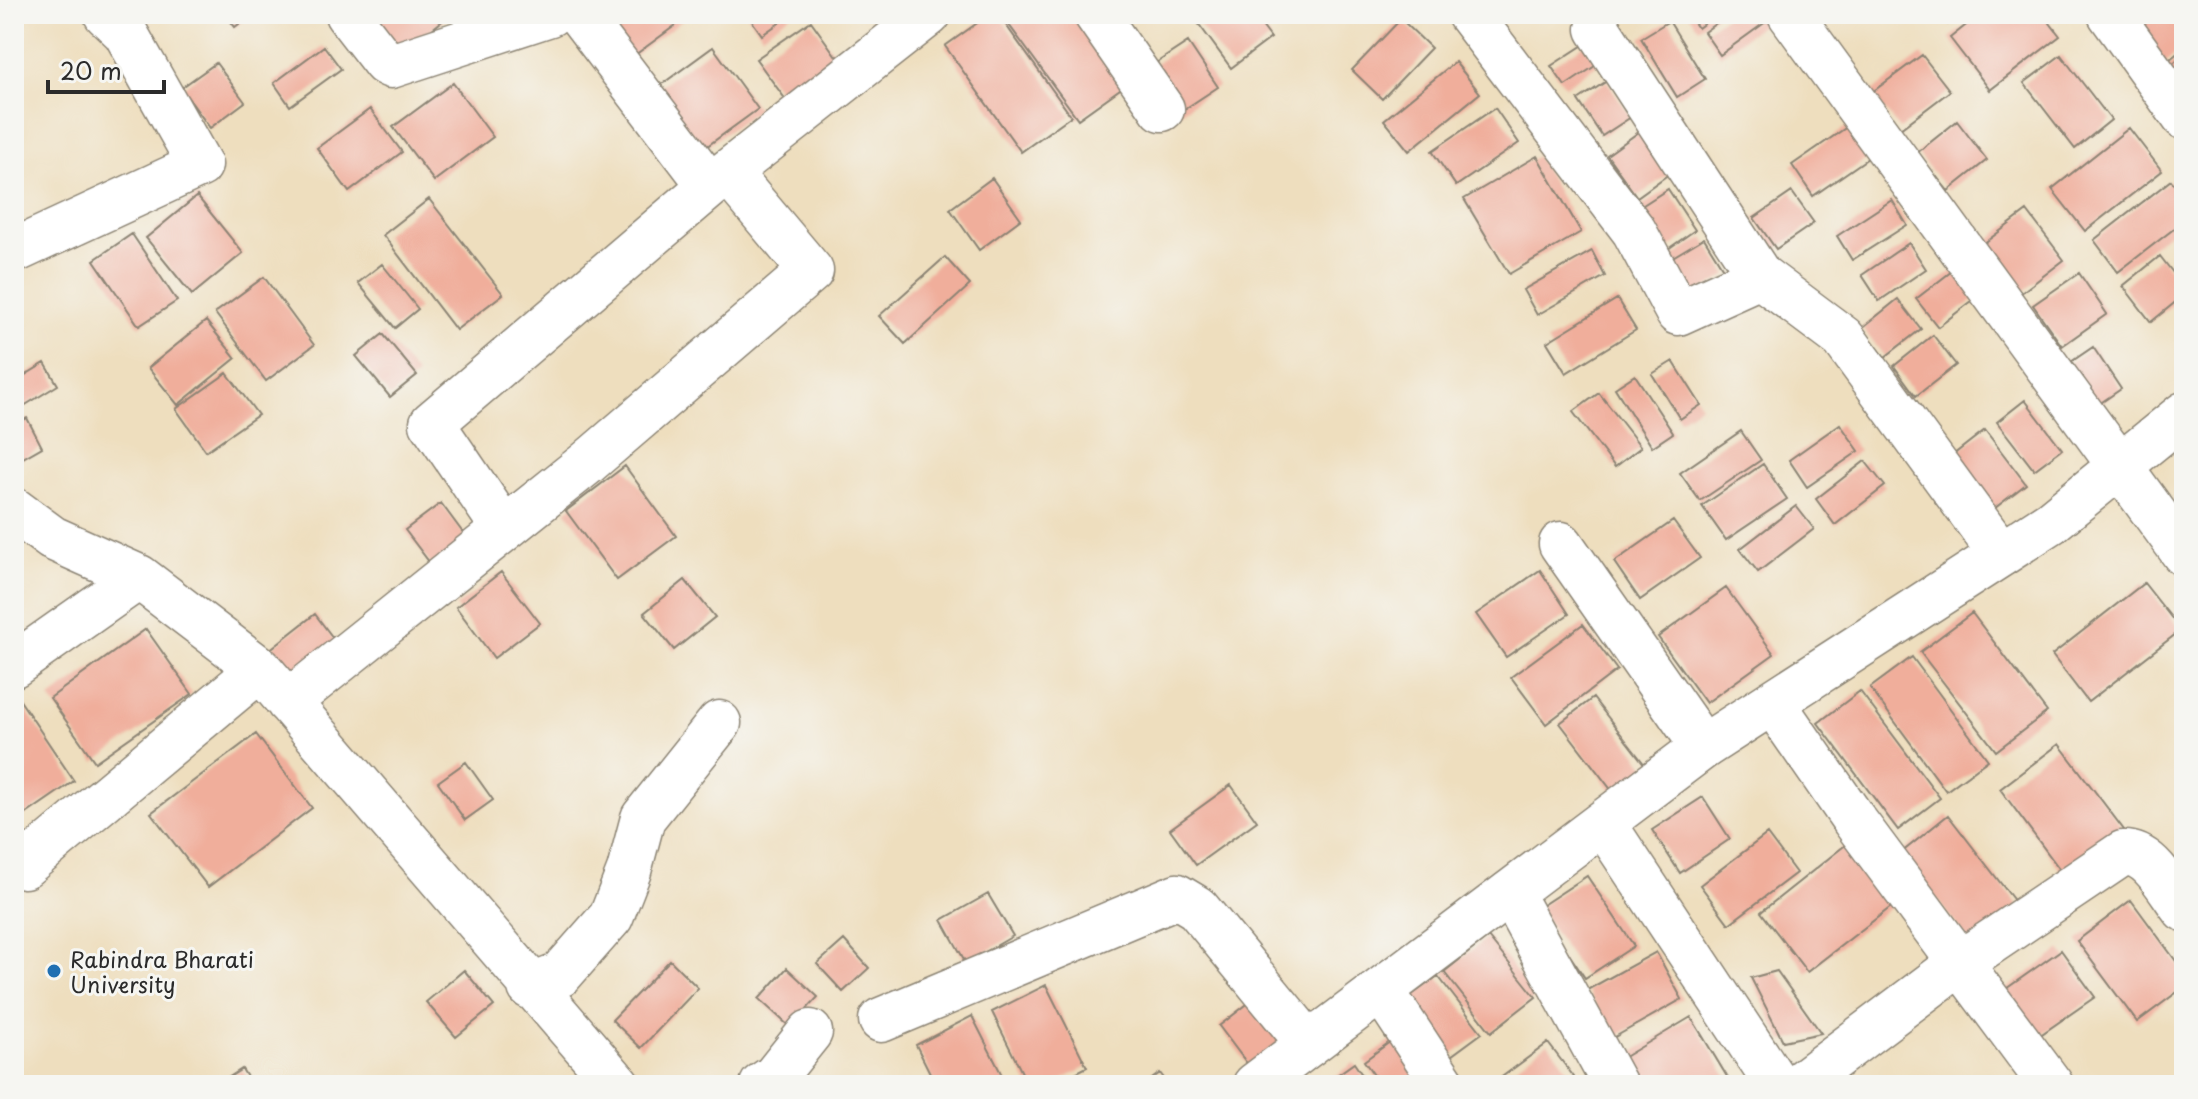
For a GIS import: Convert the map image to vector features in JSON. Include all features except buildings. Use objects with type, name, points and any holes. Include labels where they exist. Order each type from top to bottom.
[{"type":"street","points":[[347,14],[385,63],[391,66],[550,14]]},
{"type":"street","points":[[288,702],[587,463],[811,271],[719,179],[579,14]]},
{"type":"street","points":[[504,529],[432,423],[719,179],[929,14]]},
{"type":"street","points":[[1096,14],[1162,109]]},
{"type":"street","points":[[1469,14],[1634,231],[1678,313],[1760,276]]},
{"type":"street","points":[[1790,14],[2184,554]]},
{"type":"street","points":[[2110,14],[2184,117]]},
{"type":"street","points":[[14,251],[200,165],[126,20]]},
{"type":"street","points":[[1598,29],[1760,276],[1843,338],[2001,554]]},
{"type":"street","points":[[1255,1085],[1703,747],[2051,522],[2184,414]]},
{"type":"street","points":[[14,510],[52,538],[139,577],[260,669],[530,987],[618,1085]]},
{"type":"street","points":[[1561,544],[1703,747]]},
{"type":"street","points":[[14,665],[139,577]]},
{"type":"street","points":[[24,866],[260,669]]},
{"type":"street","points":[[1773,703],[1854,820],[2051,1085]]},
{"type":"street","points":[[530,987],[560,975],[611,917],[629,871],[643,818],[719,723]]},
{"type":"street","points":[[1604,824],[1777,1085]]},
{"type":"street","points":[[1798,1085],[1960,963],[2123,853],[2134,853],[2146,860],[2184,909]]},
{"type":"street","points":[[1510,893],[1615,1085]]},
{"type":"street","points":[[881,1020],[1177,896],[1197,908],[1309,1044]]},
{"type":"street","points":[[1382,991],[1444,1085]]},
{"type":"street","points":[[762,1085],[775,1076],[810,1032]]},
{"type":"place","name":"Rabindra Bharati University","points":[[54,971]]}]
